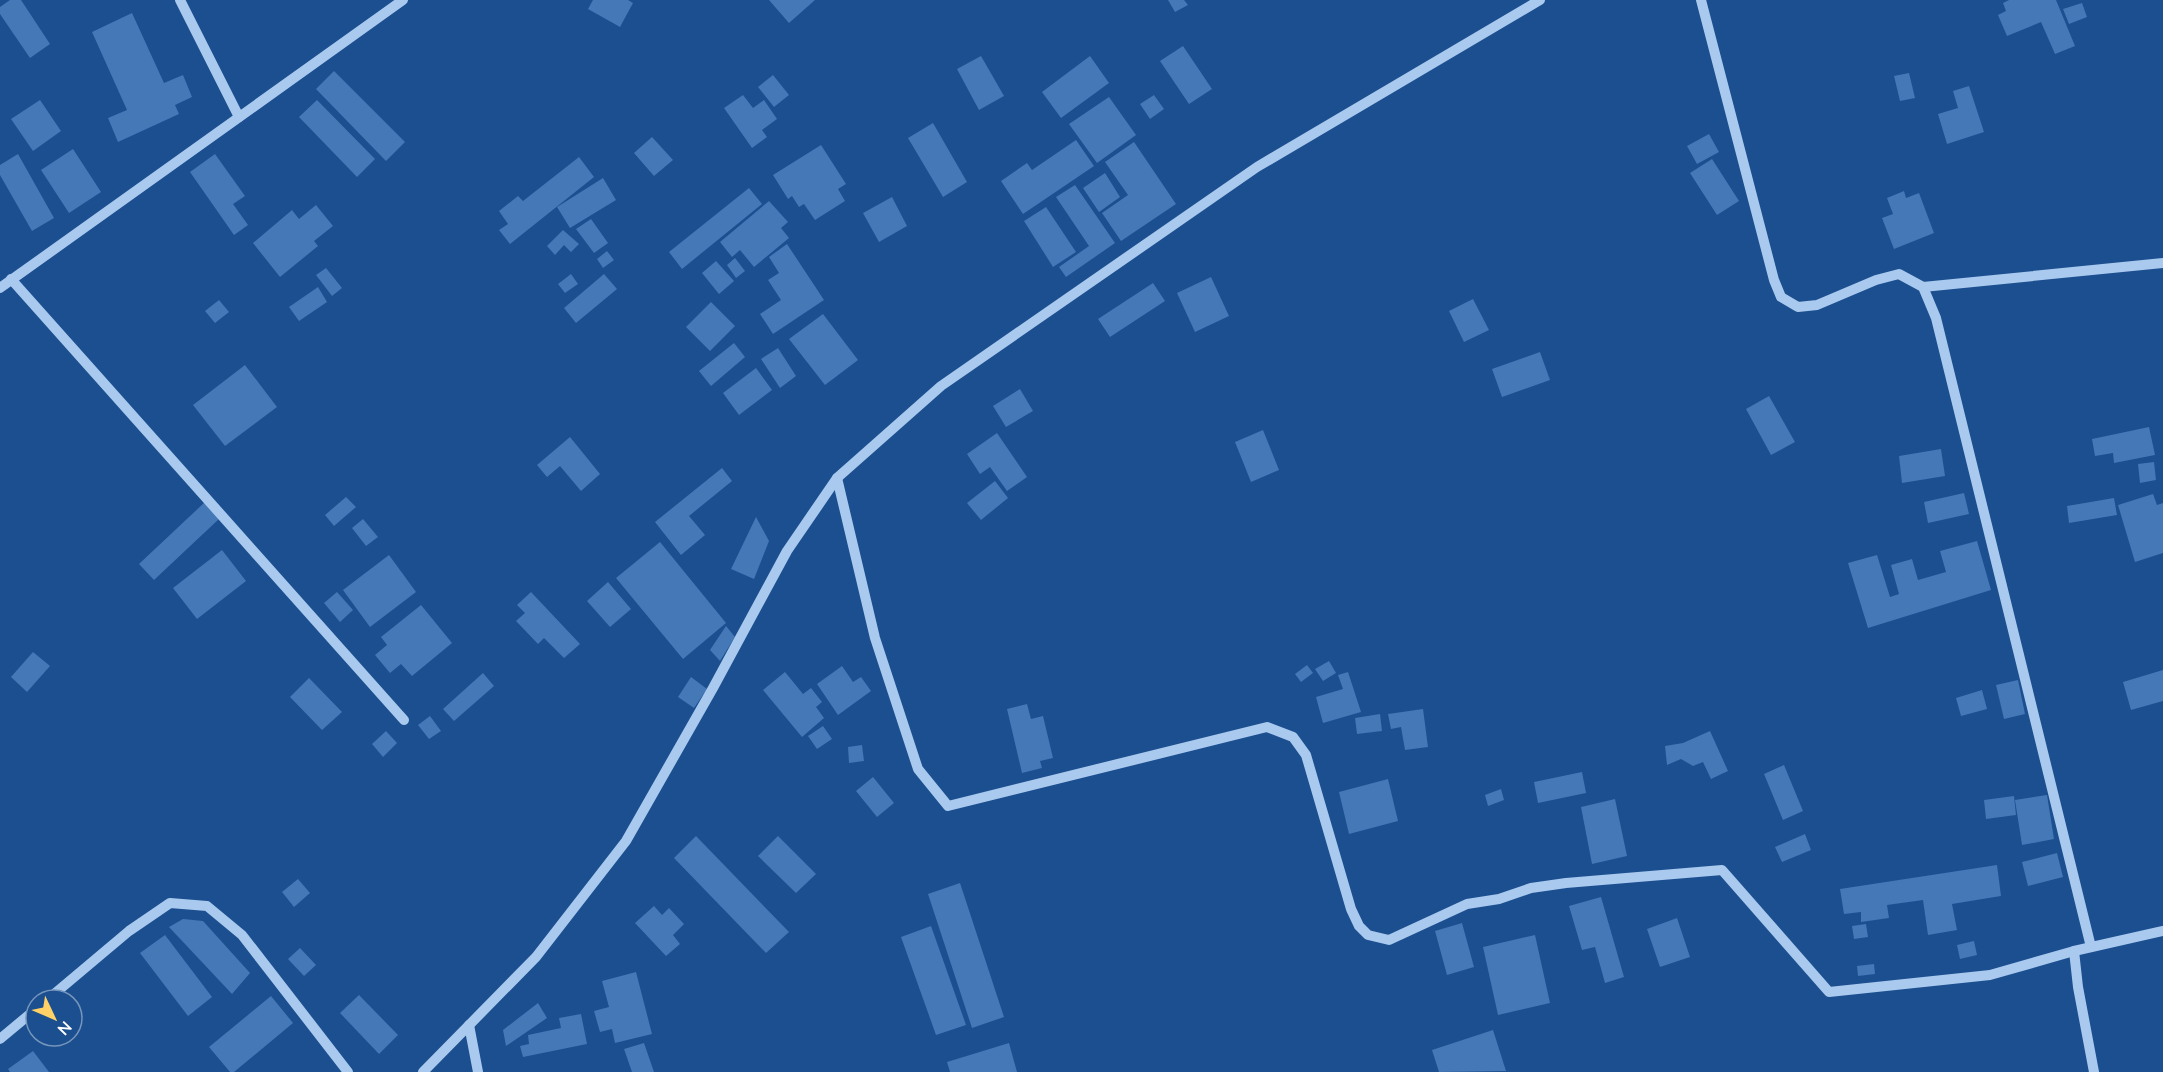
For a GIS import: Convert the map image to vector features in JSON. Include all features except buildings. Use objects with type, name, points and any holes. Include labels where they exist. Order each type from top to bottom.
[{"type":"street","points":[[180,0],[239,117]]},
{"type":"street","points":[[0,288],[403,0]]},
{"type":"street","points":[[423,1072],[537,957],[626,841],[787,551],[837,478],[941,386],[1257,166],[1540,0]]},
{"type":"street","points":[[1701,0],[1774,280],[1781,297],[1798,307],[1817,305],[1876,280],[1899,274],[1923,287],[2163,262]]},
{"type":"street","points":[[11,279],[404,720]]},
{"type":"street","points":[[1923,287],[1936,318],[2091,947]]},
{"type":"street","points":[[837,478],[875,638],[918,769],[948,806],[1267,727],[1293,737],[1306,755],[1351,909],[1359,926],[1368,935],[1389,940],[1467,904],[1498,899],[1531,888],[1722,870],[1829,992],[1990,975],[2074,951],[2163,931]]},
{"type":"street","points":[[61,988],[129,931],[170,903],[207,906],[242,935],[348,1072]]},
{"type":"street","points":[[2074,951],[2078,987],[2094,1072]]},
{"type":"street","points":[[0,1039],[24,1019]]},
{"type":"street","points":[[469,1025],[478,1072]]}]
